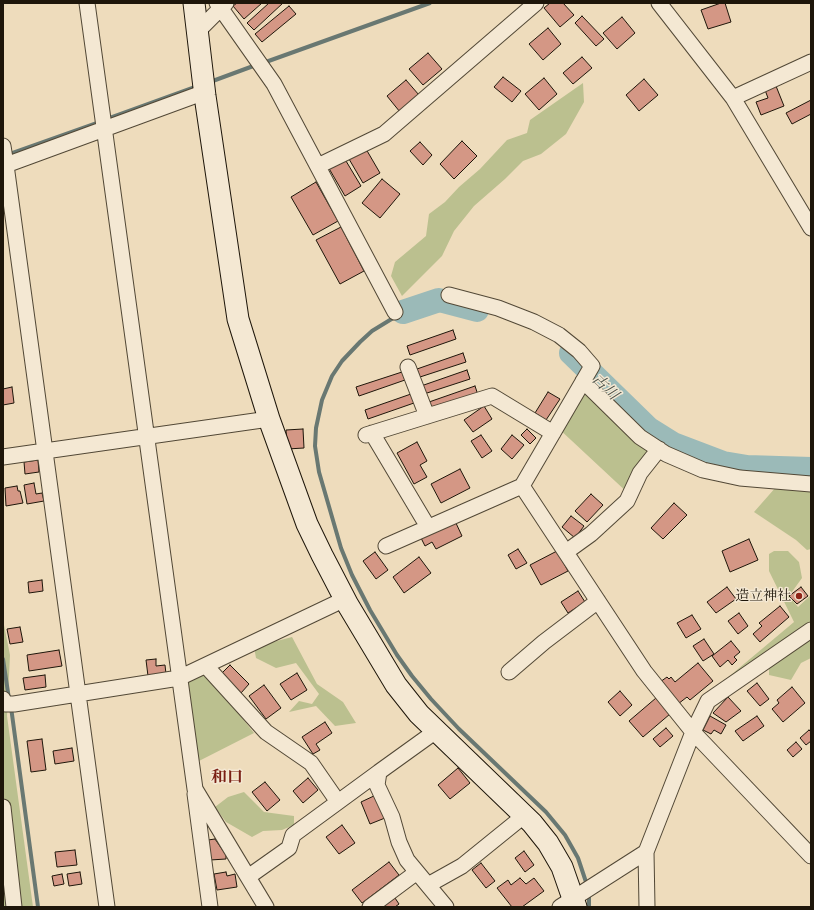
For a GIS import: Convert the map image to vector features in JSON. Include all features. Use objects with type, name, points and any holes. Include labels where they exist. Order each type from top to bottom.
[{"type":"street","points":[[86,3],[210,907]]},
{"type":"street","points":[[194,3],[224,230],[238,319],[269,419],[307,524],[345,599],[396,685],[419,714],[532,823],[552,849],[562,867],[570,904],[646,852]]},
{"type":"street","points":[[318,166],[384,134],[536,3]]},
{"type":"street","points":[[659,3],[733,98],[811,228]]},
{"type":"street","points":[[198,31],[221,5],[274,84],[395,312]]},
{"type":"street","points":[[733,98],[811,62]]},
{"type":"street","points":[[6,165],[102,122],[204,86]]},
{"type":"street","points":[[3,148],[107,907]]},
{"type":"street","points":[[386,546],[522,486],[592,366],[579,351],[560,335],[534,322],[498,308],[449,296]]},
{"type":"street","points":[[408,367],[427,416]]},
{"type":"street","points":[[583,382],[640,437],[666,454],[703,470],[740,478],[811,484]]},
{"type":"street","points":[[428,527],[369,434],[492,396],[553,433]]},
{"type":"street","points":[[3,457],[269,419]]},
{"type":"street","points":[[566,552],[591,534],[627,501],[640,473],[659,449]]},
{"type":"street","points":[[522,486],[644,671],[693,732],[811,856]]},
{"type":"street","points":[[4,702],[21,703],[179,678],[345,599]]},
{"type":"street","points":[[509,672],[544,642],[598,602]]},
{"type":"street","points":[[647,907],[646,852],[693,732],[708,701],[811,630]]},
{"type":"street","points":[[206,666],[266,732],[311,763],[338,802]]},
{"type":"street","points":[[248,877],[289,848],[293,835],[436,731]]},
{"type":"street","points":[[379,772],[377,785],[392,817],[399,842],[407,860],[446,907]]},
{"type":"street","points":[[195,790],[266,907]]},
{"type":"street","points":[[3,807],[14,907]]},
{"type":"street","points":[[428,885],[462,866],[524,815]]},
{"type":"street","points":[[370,907],[417,872]]},
{"type":"green space","points":[[583,83],[584,102],[566,134],[541,154],[523,161],[474,206],[454,231],[442,256],[402,296],[391,276],[395,262],[426,236],[429,214],[445,202],[459,187],[480,169],[507,140],[527,133],[530,120]]},
{"type":"green space","points":[[588,386],[659,449],[630,495],[557,427]]},
{"type":"green space","points":[[776,487],[811,492],[811,549],[807,550],[796,540],[754,512]]},
{"type":"green space","points":[[774,551],[788,551],[799,562],[802,578],[789,596],[798,607],[811,595],[811,630],[707,695],[794,622],[769,571],[769,554]]},
{"type":"green space","points":[[3,620],[10,655],[7,716],[33,907],[3,907]]},
{"type":"green space","points":[[292,637],[317,684],[343,702],[356,723],[335,726],[316,706],[289,712],[299,701],[312,704],[319,694],[296,663],[276,668],[256,658],[254,647]]},
{"type":"green space","points":[[811,637],[811,658],[801,663],[791,680],[769,675],[769,666],[796,650]]},
{"type":"green space","points":[[205,671],[254,733],[197,762],[180,682]]},
{"type":"green space","points":[[244,792],[264,812],[294,816],[294,825],[282,830],[263,831],[252,837],[226,822],[215,807],[228,797]]},
{"type":"building","points":[[237,3],[262,3],[244,19],[233,6]]},
{"type":"building","points":[[269,3],[283,3],[254,30],[247,23]]},
{"type":"building","points":[[550,3],[563,3],[574,15],[560,27],[544,8]]},
{"type":"building","points":[[725,3],[731,22],[708,29],[701,10]]},
{"type":"building","points":[[289,6],[296,14],[262,42],[255,34]]},
{"type":"building","points":[[582,16],[604,39],[596,46],[575,23]]},
{"type":"building","points":[[622,17],[635,33],[617,49],[603,33]]},
{"type":"building","points":[[548,28],[561,44],[543,60],[529,44]]},
{"type":"building","points":[[428,53],[442,69],[423,85],[409,69]]},
{"type":"building","points":[[582,57],[592,68],[573,84],[563,73]]},
{"type":"building","points":[[503,77],[521,91],[512,102],[494,87]]},
{"type":"building","points":[[544,78],[557,94],[539,110],[525,94]]},
{"type":"building","points":[[644,79],[658,95],[639,111],[626,95]]},
{"type":"building","points":[[406,80],[419,95],[400,112],[387,96]]},
{"type":"building","points":[[776,86],[784,106],[761,115],[756,102],[768,98],[765,90]]},
{"type":"building","points":[[811,100],[811,114],[792,124],[786,113]]},
{"type":"building","points":[[462,141],[477,156],[454,179],[440,164]]},
{"type":"building","points":[[420,142],[432,155],[423,165],[410,151]]},
{"type":"building","points":[[366,149],[380,173],[363,183],[349,159]]},
{"type":"building","points":[[343,156],[361,186],[345,196],[327,165]]},
{"type":"building","points":[[382,179],[400,194],[380,218],[362,203]]},
{"type":"building","points":[[316,182],[338,221],[313,235],[291,197]]},
{"type":"building","points":[[341,227],[364,271],[340,284],[316,240]]},
{"type":"building","points":[[453,330],[456,339],[410,355],[407,346]]},
{"type":"building","points":[[463,353],[466,362],[420,377],[417,369]]},
{"type":"building","points":[[467,370],[470,379],[424,394],[421,386]]},
{"type":"building","points":[[402,372],[405,380],[359,396],[356,387]]},
{"type":"building","points":[[475,386],[478,395],[432,410],[429,402]]},
{"type":"building","points":[[12,387],[14,403],[3,405],[3,389]]},
{"type":"building","points":[[548,392],[560,399],[546,420],[535,413]]},
{"type":"building","points":[[411,394],[414,403],[368,419],[365,410]]},
{"type":"building","points":[[484,406],[492,419],[473,432],[464,420]]},
{"type":"building","points":[[303,429],[304,448],[287,449],[286,430]]},
{"type":"building","points":[[527,429],[536,438],[530,444],[521,435]]},
{"type":"building","points":[[481,435],[492,451],[482,458],[471,441]]},
{"type":"building","points":[[512,435],[524,445],[512,459],[501,449]]},
{"type":"building","points":[[417,442],[427,461],[420,465],[427,477],[414,484],[397,453]]},
{"type":"building","points":[[38,460],[39,472],[25,474],[24,462]]},
{"type":"building","points":[[460,469],[470,488],[441,503],[431,484]]},
{"type":"building","points":[[34,483],[36,494],[42,493],[44,501],[27,504],[24,485]]},
{"type":"building","points":[[17,486],[23,503],[6,506],[5,488]]},
{"type":"building","points":[[591,494],[603,505],[587,522],[575,511]]},
{"type":"building","points":[[674,503],[687,515],[663,539],[651,528]]},
{"type":"building","points":[[571,516],[584,526],[575,538],[562,527]]},
{"type":"building","points":[[455,521],[462,536],[436,549],[432,542],[425,546],[421,538]]},
{"type":"building","points":[[749,539],[758,560],[730,572],[722,551]]},
{"type":"building","points":[[518,549],[527,563],[516,569],[508,555]]},
{"type":"building","points":[[557,551],[568,571],[541,585],[530,565]]},
{"type":"building","points":[[375,552],[388,570],[376,579],[363,561]]},
{"type":"building","points":[[419,557],[431,573],[404,593],[393,577]]},
{"type":"building","points":[[42,580],[43,591],[29,593],[28,582]]},
{"type":"building","points":[[727,587],[736,599],[716,613],[707,602]]},
{"type":"building","points":[[801,587],[808,596],[797,604],[789,596]]},
{"type":"building","points":[[578,591],[585,602],[568,613],[561,602]]},
{"type":"building","points":[[780,606],[789,617],[760,642],[753,634],[762,626],[759,623]]},
{"type":"building","points":[[739,613],[748,626],[738,634],[728,621]]},
{"type":"building","points":[[692,615],[701,629],[686,638],[677,623]]},
{"type":"building","points":[[20,627],[23,642],[10,644],[7,629]]},
{"type":"building","points":[[704,639],[714,654],[703,661],[693,646]]},
{"type":"building","points":[[731,641],[740,652],[734,657],[737,660],[732,665],[728,660],[720,667],[712,656]]},
{"type":"building","points":[[59,650],[62,666],[29,671],[27,655]]},
{"type":"building","points":[[156,659],[156,666],[165,665],[166,674],[148,676],[146,660]]},
{"type":"building","points":[[698,663],[713,681],[690,700],[687,697],[678,704],[660,682],[667,677],[669,679],[671,677],[675,682]]},
{"type":"building","points":[[230,665],[249,684],[241,693],[222,673]]},
{"type":"building","points":[[297,673],[307,690],[291,700],[280,684]]},
{"type":"building","points":[[45,675],[46,687],[25,690],[23,678]]},
{"type":"building","points":[[757,683],[769,699],[760,706],[747,691]]},
{"type":"building","points":[[264,685],[281,708],[266,719],[249,696]]},
{"type":"building","points":[[792,687],[805,703],[783,722],[772,709],[779,703],[777,700]]},
{"type":"building","points":[[620,691],[632,705],[620,716],[608,702]]},
{"type":"building","points":[[728,697],[741,711],[726,722],[713,713]]},
{"type":"building","points":[[656,698],[670,714],[643,737],[629,721]]},
{"type":"building","points":[[710,716],[726,725],[721,734],[714,730],[711,734],[703,730]]},
{"type":"building","points":[[757,716],[764,726],[743,741],[735,731]]},
{"type":"building","points":[[325,722],[332,733],[316,744],[320,750],[313,754],[302,737]]},
{"type":"building","points":[[666,728],[673,736],[660,747],[653,739]]},
{"type":"building","points":[[809,730],[811,732],[811,741],[806,745],[800,738]]},
{"type":"building","points":[[42,739],[46,770],[31,772],[27,741]]},
{"type":"building","points":[[796,742],[802,749],[793,757],[787,750]]},
{"type":"building","points":[[72,748],[74,761],[55,764],[53,751]]},
{"type":"building","points":[[458,768],[470,783],[450,799],[438,785]]},
{"type":"building","points":[[308,778],[318,790],[303,803],[293,791]]},
{"type":"building","points":[[265,782],[280,800],[267,811],[252,792]]},
{"type":"building","points":[[376,795],[385,818],[370,824],[361,802]]},
{"type":"building","points":[[342,825],[355,843],[339,854],[326,837]]},
{"type":"building","points":[[215,839],[226,855],[226,859],[210,860],[208,840]]},
{"type":"building","points":[[75,850],[77,865],[57,867],[55,852]]},
{"type":"building","points":[[524,851],[534,865],[525,872],[515,858]]},
{"type":"building","points":[[389,862],[399,875],[362,903],[352,890]]},
{"type":"building","points":[[481,863],[495,881],[486,888],[472,870]]},
{"type":"building","points":[[80,872],[82,884],[69,886],[67,874]]},
{"type":"building","points":[[226,872],[227,876],[235,874],[237,887],[217,890],[214,874]]},
{"type":"building","points":[[62,874],[64,884],[54,886],[52,876]]},
{"type":"building","points":[[520,878],[526,884],[534,878],[544,891],[522,907],[512,907],[497,888],[508,880],[511,885]]},
{"type":"building","points":[[395,898],[399,904],[395,907],[381,907]]},
{"type":"waterway","points":[[263,63],[430,3]]},
{"type":"waterway","points":[[210,82],[256,65]]},
{"type":"waterway","points":[[107,119],[198,86]]},
{"type":"waterway","points":[[7,155],[100,122]]},
{"type":"waterway","name":"古川","points":[[403,312],[439,300],[477,310]]},
{"type":"waterway","points":[[400,305],[403,312],[372,331],[342,361],[332,376],[322,400],[316,428],[315,446],[319,472],[341,548],[352,575],[370,610],[397,655],[412,676],[459,729],[546,812],[565,835],[578,858],[587,885]]},
{"type":"waterway","name":"古川","points":[[571,353],[649,429],[673,444],[723,463],[747,467],[811,469]]},
{"type":"waterway","points":[[3,659],[9,699]]},
{"type":"waterway","points":[[11,707],[38,907]]},
{"type":"waterway","points":[[589,892],[589,907]]},
{"type":"place","name":"造立神社","points":[[799,596]]},
{"type":"district","name":"和口","points":[[227,777]]}]
